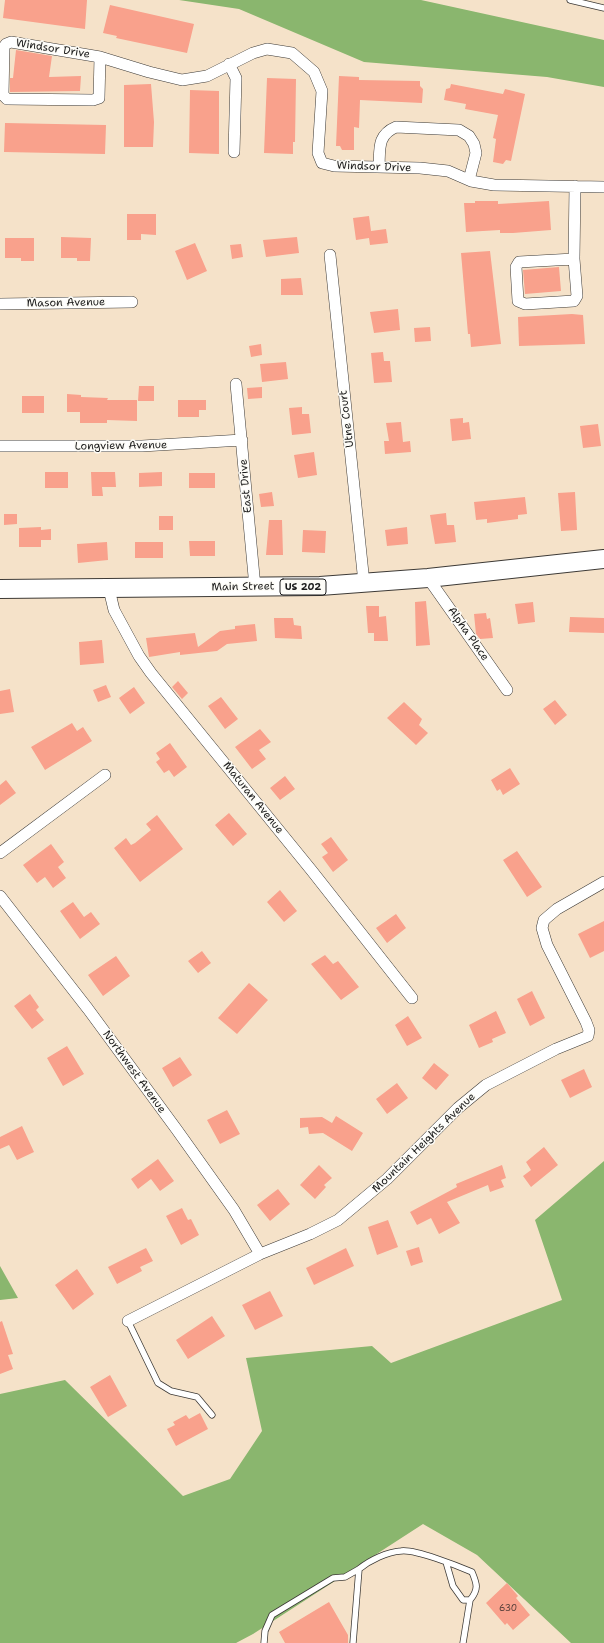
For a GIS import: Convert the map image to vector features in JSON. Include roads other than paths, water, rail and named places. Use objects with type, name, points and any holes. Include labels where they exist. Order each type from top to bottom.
[{"type":"main road","name":"Main Street","points":[[0,589],[255,587],[364,583],[428,578],[604,559]]},
{"type":"street","name":"Windsor Drive","points":[[100,57],[99,98],[93,100],[7,99],[3,95],[4,47],[6,44],[12,42],[100,57],[149,72],[182,80],[207,76],[252,53],[267,49],[292,53],[314,72],[322,91],[318,153],[322,163],[334,166],[448,171],[469,180],[494,185],[604,187]]},
{"type":"street","points":[[229,64],[236,78],[234,152]]},
{"type":"street","points":[[379,167],[380,140],[388,130],[396,127],[459,130],[469,136],[474,144],[476,153],[469,180]]},
{"type":"street","points":[[574,259],[522,262],[516,264],[517,298],[519,303],[574,302],[577,296],[574,259],[575,186]]},
{"type":"street","name":"Utne Court","points":[[330,255],[364,583]]},
{"type":"street","name":"Mason Avenue","points":[[0,304],[132,302]]},
{"type":"street","name":"East Drive","points":[[236,384],[255,587]]},
{"type":"street","name":"Longview Avenue","points":[[0,446],[142,446],[242,440]]},
{"type":"street","name":"Alpha Place","points":[[428,578],[507,690]]},
{"type":"street","name":"Maturan Avenue","points":[[109,588],[114,610],[139,656],[151,673],[312,871],[412,998]]},
{"type":"street","points":[[0,853],[105,775]]},
{"type":"street","name":"Mountain Heights Avenue","points":[[128,1320],[260,1254],[310,1234],[338,1220],[387,1179],[458,1108],[486,1085],[556,1049],[588,1036],[589,1030],[586,1022],[547,945],[542,928],[544,920],[558,909],[604,882]]},
{"type":"street","name":"Northwest Avenue","points":[[0,896],[88,1009],[195,1155],[234,1210],[260,1254]]},
{"type":"lane","points":[[570,0],[604,8]]},
{"type":"lane","points":[[128,1320],[158,1383],[171,1391],[197,1397],[212,1415]]},
{"type":"lane","points":[[264,1643],[265,1631],[272,1615],[333,1578],[345,1577],[360,1569],[365,1564],[385,1555],[403,1550],[446,1562],[472,1572],[478,1586],[476,1594],[470,1600],[463,1643]]},
{"type":"lane","points":[[446,1562],[453,1586],[463,1600],[470,1600]]},
{"type":"lane","points":[[352,1643],[360,1569]]}]
